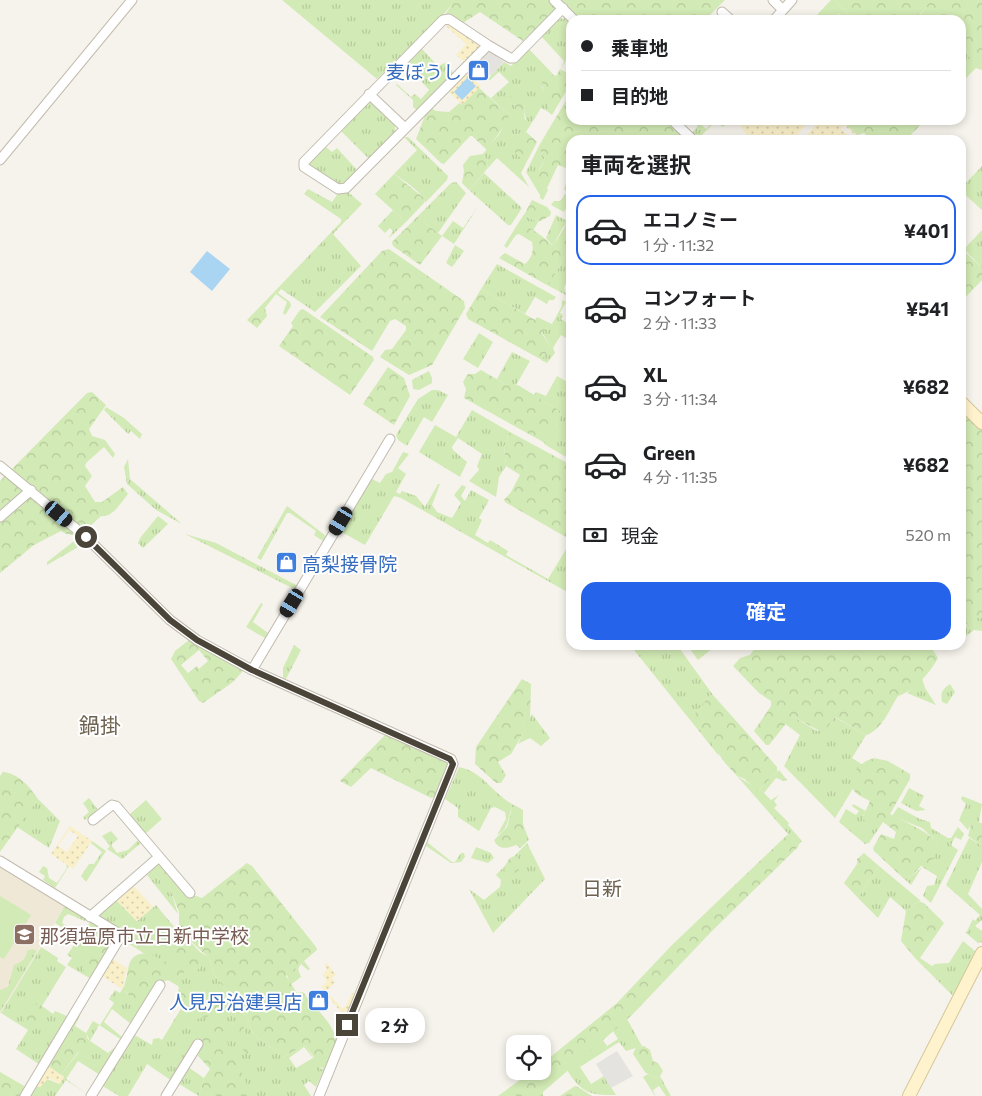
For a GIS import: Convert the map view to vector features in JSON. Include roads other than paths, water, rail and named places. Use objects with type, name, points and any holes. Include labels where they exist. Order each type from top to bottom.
[{"type":"street","points":[[0,160],[132,0]]},
{"type":"street","points":[[554,0],[569,15]]},
{"type":"street","points":[[773,0],[783,10]]},
{"type":"street","points":[[778,15],[792,0]]},
{"type":"street","points":[[488,45],[346,188],[338,189],[304,167],[304,162],[443,20],[449,19],[488,45],[510,58],[514,58],[563,8]]},
{"type":"street","points":[[722,12],[725,15]]},
{"type":"street","points":[[369,94],[405,128]]},
{"type":"street","points":[[680,125],[689,135]]},
{"type":"street","points":[[966,407],[982,423]]},
{"type":"street","points":[[252,670],[390,439]]},
{"type":"street","points":[[0,466],[86,537],[170,620],[197,640],[252,670],[416,742],[450,759],[453,764],[318,1096]]},
{"type":"street","points":[[0,517],[31,490]]},
{"type":"street","points":[[93,820],[112,806],[116,806],[190,893]]},
{"type":"street","points":[[90,917],[159,857]]},
{"type":"street","points":[[0,861],[118,933],[119,939],[25,1096]]},
{"type":"street","points":[[909,1096],[982,955]]},
{"type":"street","points":[[91,1096],[160,986]]},
{"type":"street","points":[[166,1096],[198,1044]]},
{"type":"water","points":[[467,78],[476,86],[462,100],[454,92]]},
{"type":"water","points":[[207,251],[230,269],[212,291],[190,272]]},
{"type":"place","name":"麦ぼうし","points":[[478,71]]},
{"type":"place","name":"高梨接骨院","points":[[286,563]]},
{"type":"place","name":"那須塩原市立日新中学校","points":[[24,935]]},
{"type":"place","name":"人見丹治建具店","points":[[318,1001]]},
{"type":"district","name":"鍋掛","points":[[100,724]]},
{"type":"district","name":"日新","points":[[602,888]]}]
